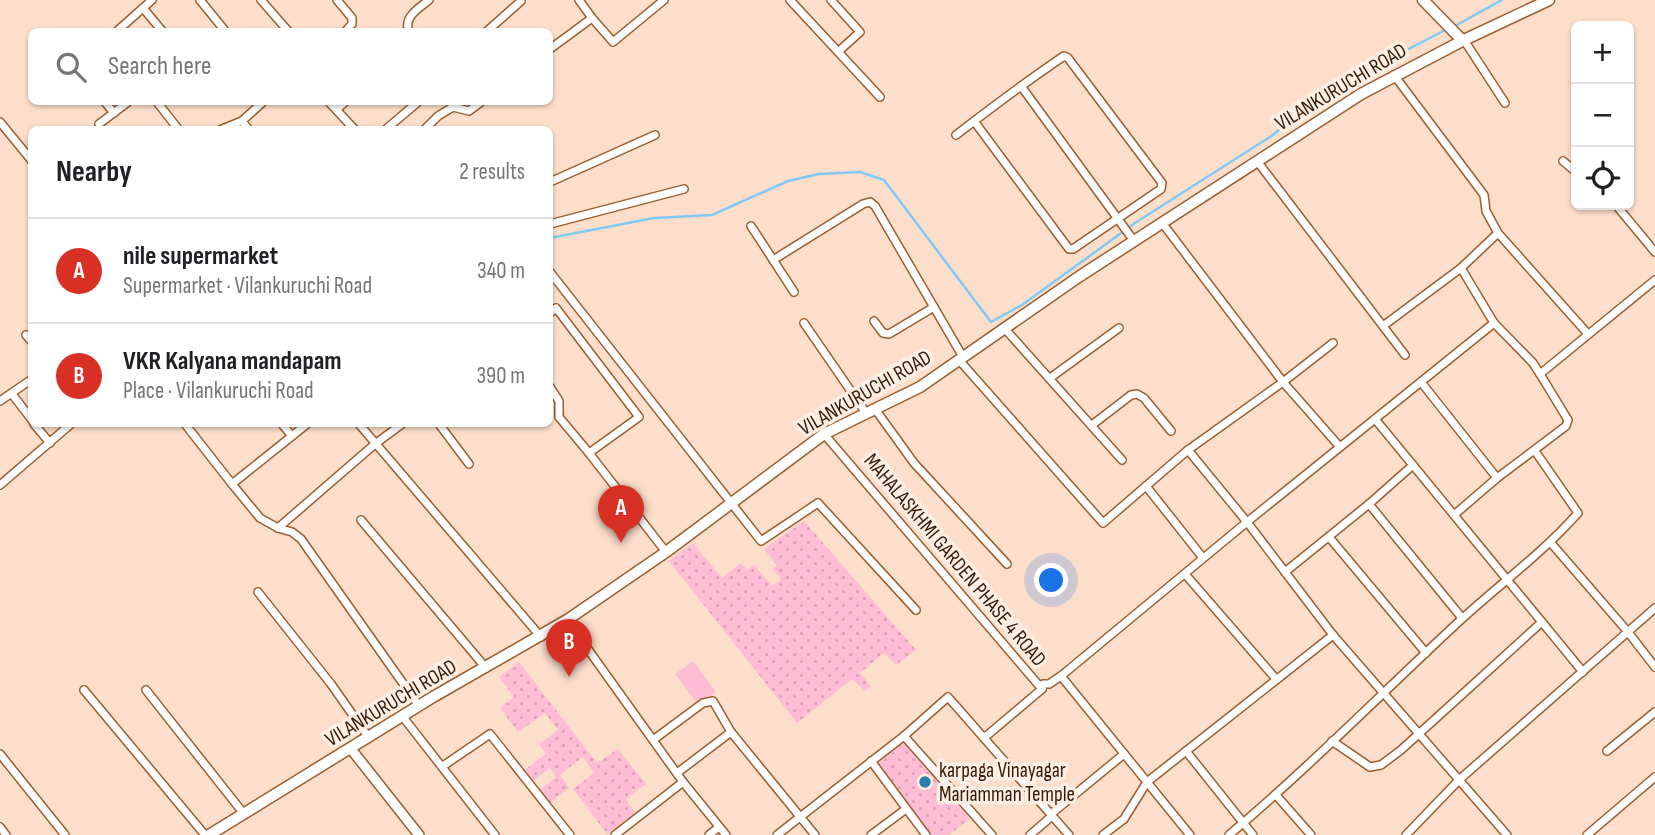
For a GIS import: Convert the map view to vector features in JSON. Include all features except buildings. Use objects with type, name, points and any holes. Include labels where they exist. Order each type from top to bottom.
[{"type":"main road","points":[[1423,0],[1462,39]]},
{"type":"main road","name":"VILANKURUCHI ROAD","points":[[207,835],[419,706],[541,637],[666,552],[824,434],[919,387],[1080,276],[1361,94],[1462,39],[1549,0]]},
{"type":"street","points":[[120,28],[152,0]]},
{"type":"street","points":[[200,0],[223,28]]},
{"type":"street","points":[[261,0],[286,28]]},
{"type":"street","points":[[407,28],[407,19],[429,0]]},
{"type":"street","points":[[579,0],[612,42],[664,0]]},
{"type":"street","points":[[790,0],[880,97]]},
{"type":"street","points":[[831,0],[860,32],[839,51]]},
{"type":"street","points":[[340,1],[352,18],[348,28]]},
{"type":"street","points":[[491,28],[521,1]]},
{"type":"street","points":[[143,8],[160,28]]},
{"type":"street","points":[[553,47],[592,18]]},
{"type":"street","points":[[1462,39],[1505,103]]},
{"type":"street","points":[[956,135],[974,121],[1020,86],[1064,56],[1162,183],[1161,189],[1120,222],[1069,249],[974,121]]},
{"type":"street","points":[[1394,75],[1484,195],[1486,211],[1498,233],[1588,334]]},
{"type":"street","points":[[1020,86],[1134,241]]},
{"type":"street","points":[[107,105],[114,113]]},
{"type":"street","points":[[99,124],[124,105]]},
{"type":"street","points":[[159,105],[176,126]]},
{"type":"street","points":[[230,126],[242,121],[260,105]]},
{"type":"street","points":[[332,105],[352,126]]},
{"type":"street","points":[[337,109],[342,105]]},
{"type":"street","points":[[390,126],[414,105]]},
{"type":"street","points":[[428,126],[453,107],[468,111],[477,105]]},
{"type":"street","points":[[242,121],[246,126]]},
{"type":"street","points":[[432,121],[435,126]]},
{"type":"street","points":[[0,122],[28,156]]},
{"type":"street","points":[[553,181],[655,135]]},
{"type":"street","points":[[1257,161],[1405,355]]},
{"type":"street","points":[[1563,161],[1571,168]]},
{"type":"street","points":[[553,223],[684,189]]},
{"type":"street","points":[[773,260],[870,202],[875,206],[934,307],[961,358],[1103,523],[1188,450],[1333,343]]},
{"type":"street","points":[[1620,210],[1655,252]]},
{"type":"street","points":[[1163,224],[1283,382],[1340,447]]},
{"type":"street","points":[[751,226],[794,292]]},
{"type":"street","points":[[1383,326],[1461,268],[1498,233]]},
{"type":"street","points":[[1454,515],[1497,478],[1566,426],[1568,421],[1533,363],[1494,323],[1461,268]]},
{"type":"street","points":[[553,276],[761,541],[818,503],[916,610]]},
{"type":"street","points":[[1540,374],[1655,280]]},
{"type":"street","points":[[874,321],[883,333],[887,334],[934,307]]},
{"type":"street","points":[[553,310],[556,308],[639,416],[589,453]]},
{"type":"street","points":[[804,323],[870,411],[1007,564]]},
{"type":"street","name":"MAHALASKHMI GARDEN PHASE 4 ROAD","points":[[824,434],[1042,689],[1043,684],[1049,684],[1061,676],[1494,323]]},
{"type":"street","points":[[1050,378],[1119,328]]},
{"type":"street","points":[[1005,329],[1122,460]]},
{"type":"street","points":[[0,401],[28,382]]},
{"type":"street","points":[[1421,382],[1497,478]]},
{"type":"street","points":[[553,392],[559,401],[559,416],[666,552]]},
{"type":"street","points":[[12,394],[28,415]]},
{"type":"street","points":[[1092,425],[1137,394],[1144,398],[1171,430]]},
{"type":"street","points":[[1375,419],[1583,672]]},
{"type":"street","points":[[37,427],[50,443]]},
{"type":"street","points":[[0,472],[3,482],[68,427]]},
{"type":"street","points":[[187,427],[260,517],[301,539],[419,706]]},
{"type":"street","points":[[284,427],[292,436]]},
{"type":"street","points":[[232,484],[303,427]]},
{"type":"street","points":[[361,427],[541,637]]},
{"type":"street","points":[[278,528],[398,427]]},
{"type":"street","points":[[441,427],[469,464]]},
{"type":"street","points":[[1188,450],[1333,635],[1460,779],[1503,834]]},
{"type":"street","points":[[1229,835],[1276,795],[1462,618],[1551,543],[1578,513],[1535,451]]},
{"type":"street","points":[[1285,572],[1413,465]]},
{"type":"street","points":[[1146,486],[1203,558]]},
{"type":"street","points":[[1369,504],[1462,618]]},
{"type":"street","points":[[361,520],[486,668]]},
{"type":"street","points":[[1329,537],[1426,653]]},
{"type":"street","points":[[1551,543],[1655,667]]},
{"type":"street","points":[[1185,574],[1276,679]]},
{"type":"street","points":[[258,592],[331,684],[369,738]]},
{"type":"street","points":[[1405,835],[1460,779],[1655,608]]},
{"type":"street","points":[[567,620],[683,782],[726,835]]},
{"type":"street","points":[[1332,741],[1375,768],[1419,735],[1542,622]]},
{"type":"street","points":[[1103,835],[1124,819],[1147,782],[1333,635]]},
{"type":"street","points":[[1061,676],[1190,835]]},
{"type":"street","points":[[984,738],[1042,689]]},
{"type":"street","points":[[83,690],[207,835]]},
{"type":"street","points":[[146,690],[244,814]]},
{"type":"street","points":[[777,835],[904,736],[948,697],[1069,835]]},
{"type":"street","points":[[653,740],[704,703],[713,701],[731,732],[815,835]]},
{"type":"street","points":[[1607,751],[1655,712]]},
{"type":"street","points":[[403,717],[495,835]]},
{"type":"street","points":[[677,773],[731,732]]},
{"type":"street","points":[[443,766],[490,734],[570,835]]},
{"type":"street","points":[[904,736],[992,835]]},
{"type":"street","points":[[351,749],[419,835]]},
{"type":"street","points":[[1186,751],[1253,835]]},
{"type":"street","points":[[0,754],[65,835]]},
{"type":"street","points":[[1030,835],[1124,754]]},
{"type":"street","points":[[871,761],[926,835]]},
{"type":"street","points":[[1587,835],[1655,777]]},
{"type":"street","points":[[615,835],[683,782]]},
{"type":"street","points":[[1276,795],[1311,835]]},
{"type":"street","points":[[871,835],[906,809]]},
{"type":"street","points":[[0,827],[6,835]]},
{"type":"street","points":[[709,835],[719,827]]},
{"type":"shaded area","points":[[804,521],[916,650],[896,665],[884,653],[860,673],[871,686],[865,691],[852,679],[797,723],[669,561],[693,543],[722,578],[741,563],[747,570],[754,565],[772,586],[781,580],[773,569],[777,566],[764,549]]},
{"type":"shaded area","points":[[693,661],[716,692],[698,705],[675,674]]},
{"type":"shaded area","points":[[519,662],[597,763],[618,749],[646,784],[626,799],[635,813],[607,834],[573,789],[594,773],[583,757],[560,775],[569,788],[550,803],[540,790],[556,777],[550,768],[533,781],[525,770],[546,754],[539,744],[558,730],[545,713],[518,732],[500,708],[514,697],[499,677]]},
{"type":"shaded area","points":[[905,742],[970,819],[949,835],[930,835],[877,764]]},
{"type":"waterway","points":[[1453,27],[1502,0]]},
{"type":"waterway","points":[[553,237],[654,218],[712,215],[788,181],[819,174],[860,172],[884,180],[991,322],[1022,305],[1135,223],[1273,135],[1313,99],[1447,29]]},
{"type":"place","name":"nile supermarket","points":[[621,543]]},
{"type":"place","name":"VKR Kalyana mandapam","points":[[569,677]]},
{"type":"place","name":"karpaga Vinayagar Mariamman Temple","points":[[925,782]]}]
